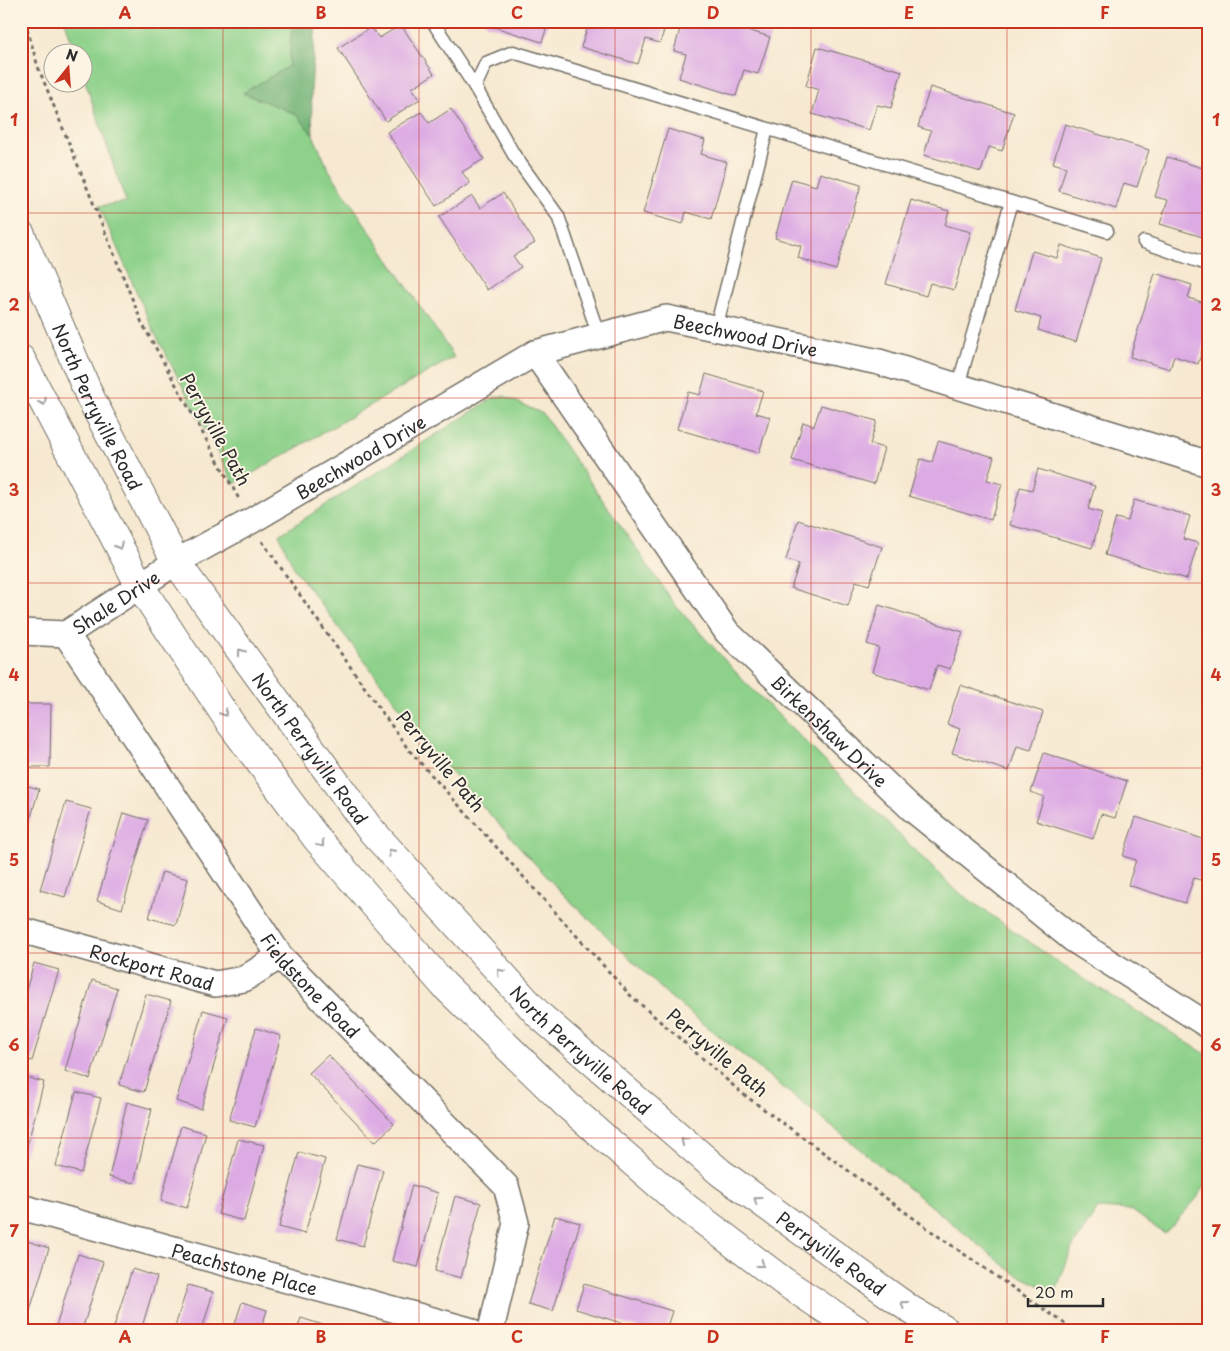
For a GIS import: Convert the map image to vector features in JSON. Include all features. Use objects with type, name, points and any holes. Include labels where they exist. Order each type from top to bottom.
[{"type":"main road","name":"North Perryville Road","points":[[21,235],[90,397],[176,562],[369,828],[539,1015],[720,1173]]},
{"type":"main road","points":[[21,359],[140,586],[231,724],[317,840],[437,976],[567,1105],[680,1202],[783,1281],[857,1330]]},
{"type":"main road","name":"Perryville Road","points":[[720,1173],[911,1310],[945,1330]]},
{"type":"street","name":"Beechwood Drive","points":[[176,562],[251,521],[534,353],[666,318],[879,362],[1209,464]]},
{"type":"street","name":"Birkenshaw Drive","points":[[534,353],[727,632],[919,814],[1074,940],[1209,1026]]},
{"type":"street","name":"Shale Drive","points":[[21,632],[66,634],[176,562]]},
{"type":"street","name":"Fieldstone Road","points":[[66,634],[280,956],[506,1186],[516,1223],[491,1330]]},
{"type":"street","name":"Rockport Road","points":[[21,930],[215,984],[244,979],[280,956]]},
{"type":"street","name":"Peachstone Place","points":[[21,1207],[469,1330]]},
{"type":"lane","points":[[435,25],[475,86],[514,155],[558,216],[599,336]]},
{"type":"lane","points":[[475,86],[486,63],[513,52],[1108,231]]},
{"type":"lane","points":[[716,328],[767,128]]},
{"type":"lane","points":[[958,386],[1011,202]]},
{"type":"lane","points":[[1144,242],[1209,265]]},
{"type":"path","name":"Perryville Path","points":[[25,21],[38,67],[142,323],[254,529],[408,749],[630,995],[744,1094],[938,1236],[1074,1330]]},
{"type":"green space","points":[[65,21],[293,21],[289,66],[243,93],[296,114],[313,135],[329,170],[454,357],[234,484],[154,332],[99,206],[126,202],[89,92],[92,92],[92,42],[72,42]]},
{"type":"green space","points":[[292,21],[316,21],[311,90],[313,135],[296,114],[243,93],[289,66]]},
{"type":"green space","points":[[504,396],[543,414],[676,606],[742,679],[954,889],[1065,967],[1209,1056],[1209,1180],[1197,1198],[1165,1234],[1131,1210],[1098,1208],[1072,1248],[1055,1293],[1014,1273],[669,996],[561,892],[439,759],[295,570],[279,535],[493,398]]},
{"type":"building","points":[[486,21],[549,21],[542,42],[485,24]]},
{"type":"building","points":[[585,21],[667,21],[660,43],[646,39],[638,64],[581,47],[589,23]]},
{"type":"building","points":[[682,21],[718,21],[770,37],[758,74],[744,70],[736,96],[679,78],[686,54],[674,51]]},
{"type":"building","points":[[401,25],[434,74],[412,88],[420,99],[386,121],[338,48],[371,27],[379,38]]},
{"type":"building","points":[[817,47],[902,71],[891,108],[877,105],[869,130],[812,114],[819,90],[806,86]]},
{"type":"building","points":[[930,87],[1014,113],[1002,151],[989,147],[981,172],[924,155],[931,131],[918,127]]},
{"type":"building","points":[[451,109],[484,159],[462,172],[470,183],[436,206],[387,132],[421,112],[429,123]]},
{"type":"building","points":[[1065,124],[1149,150],[1137,187],[1124,183],[1116,209],[1059,191],[1066,167],[1053,163]]},
{"type":"building","points":[[668,129],[705,140],[701,154],[727,162],[711,219],[686,212],[683,224],[643,213]]},
{"type":"building","points":[[1167,157],[1209,170],[1209,239],[1160,224],[1168,200],[1155,197]]},
{"type":"building","points":[[820,173],[861,185],[836,270],[798,258],[801,246],[775,238],[792,179],[816,186]]},
{"type":"building","points":[[503,193],[535,243],[513,256],[521,267],[487,290],[439,217],[472,196],[480,208]]},
{"type":"building","points":[[911,200],[949,211],[945,225],[971,232],[954,290],[930,283],[926,296],[886,284]]},
{"type":"building","points":[[1061,245],[1101,258],[1076,342],[1038,330],[1041,318],[1015,310],[1032,251],[1057,258]]},
{"type":"building","points":[[1155,273],[1192,285],[1188,298],[1209,304],[1209,327],[1198,364],[1174,356],[1170,369],[1130,357]]},
{"type":"building","points":[[706,374],[763,391],[756,413],[770,417],[759,453],[677,429],[688,392],[700,395]]},
{"type":"building","points":[[821,405],[877,421],[870,444],[884,448],[874,484],[792,460],[803,422],[814,426]]},
{"type":"building","points":[[938,441],[994,457],[987,480],[1002,484],[991,520],[909,496],[920,459],[932,462]]},
{"type":"building","points":[[1038,469],[1095,486],[1088,509],[1102,513],[1092,548],[1010,525],[1020,487],[1032,490]]},
{"type":"building","points":[[1134,500],[1190,516],[1183,539],[1198,543],[1187,579],[1105,555],[1116,518],[1128,521]]},
{"type":"building","points":[[798,520],[882,547],[869,585],[856,581],[848,606],[791,588],[799,564],[786,560]]},
{"type":"building","points":[[1209,564],[1209,584],[1203,582]]},
{"type":"building","points":[[879,605],[963,632],[950,669],[937,665],[929,690],[872,672],[879,648],[867,644]]},
{"type":"building","points":[[960,685],[1043,712],[1031,750],[1017,746],[1009,771],[952,753],[960,729],[947,724]]},
{"type":"building","points":[[22,704],[51,704],[50,767],[21,767]]},
{"type":"building","points":[[1044,753],[1127,781],[1115,818],[1101,814],[1093,839],[1036,821],[1044,797],[1031,792]]},
{"type":"building","points":[[21,784],[39,789],[22,848],[21,848]]},
{"type":"building","points":[[66,802],[91,809],[65,897],[40,890]]},
{"type":"building","points":[[123,813],[148,820],[122,909],[97,901]]},
{"type":"building","points":[[1136,817],[1209,841],[1207,882],[1194,878],[1185,903],[1128,885],[1136,860],[1123,856]]},
{"type":"building","points":[[162,872],[188,879],[176,925],[149,918]]},
{"type":"building","points":[[34,963],[59,970],[32,1061],[21,1058],[21,1007]]},
{"type":"building","points":[[92,980],[117,988],[90,1079],[65,1071]]},
{"type":"building","points":[[146,994],[171,1001],[144,1092],[119,1085]]},
{"type":"building","points":[[203,1010],[228,1017],[201,1109],[176,1101]]},
{"type":"building","points":[[256,1028],[281,1036],[255,1127],[229,1120]]},
{"type":"building","points":[[328,1055],[394,1124],[375,1142],[309,1073]]},
{"type":"building","points":[[21,1076],[44,1082],[24,1157],[21,1156]]},
{"type":"building","points":[[76,1092],[101,1098],[81,1173],[56,1166]]},
{"type":"building","points":[[127,1102],[152,1109],[134,1183],[109,1177]]},
{"type":"building","points":[[181,1126],[206,1133],[187,1208],[161,1201]]},
{"type":"building","points":[[238,1139],[264,1145],[244,1221],[218,1214]]},
{"type":"building","points":[[299,1152],[325,1159],[305,1234],[279,1227]]},
{"type":"building","points":[[357,1164],[383,1170],[363,1246],[337,1239]]},
{"type":"building","points":[[412,1185],[438,1193],[418,1267],[392,1261]]},
{"type":"building","points":[[455,1196],[481,1203],[461,1278],[435,1271]]},
{"type":"building","points":[[555,1216],[580,1223],[553,1311],[528,1304]]},
{"type":"building","points":[[24,1240],[49,1248],[24,1330],[21,1330],[21,1248]]},
{"type":"building","points":[[78,1254],[103,1262],[82,1330],[55,1330]]},
{"type":"building","points":[[132,1269],[157,1277],[141,1330],[113,1330]]},
{"type":"building","points":[[584,1284],[672,1311],[666,1330],[644,1330],[576,1309]]},
{"type":"building","points":[[188,1285],[213,1292],[202,1330],[174,1330]]},
{"type":"building","points":[[242,1302],[267,1310],[261,1330],[233,1330]]},
{"type":"building","points":[[301,1318],[326,1326],[325,1330],[297,1330]]}]
